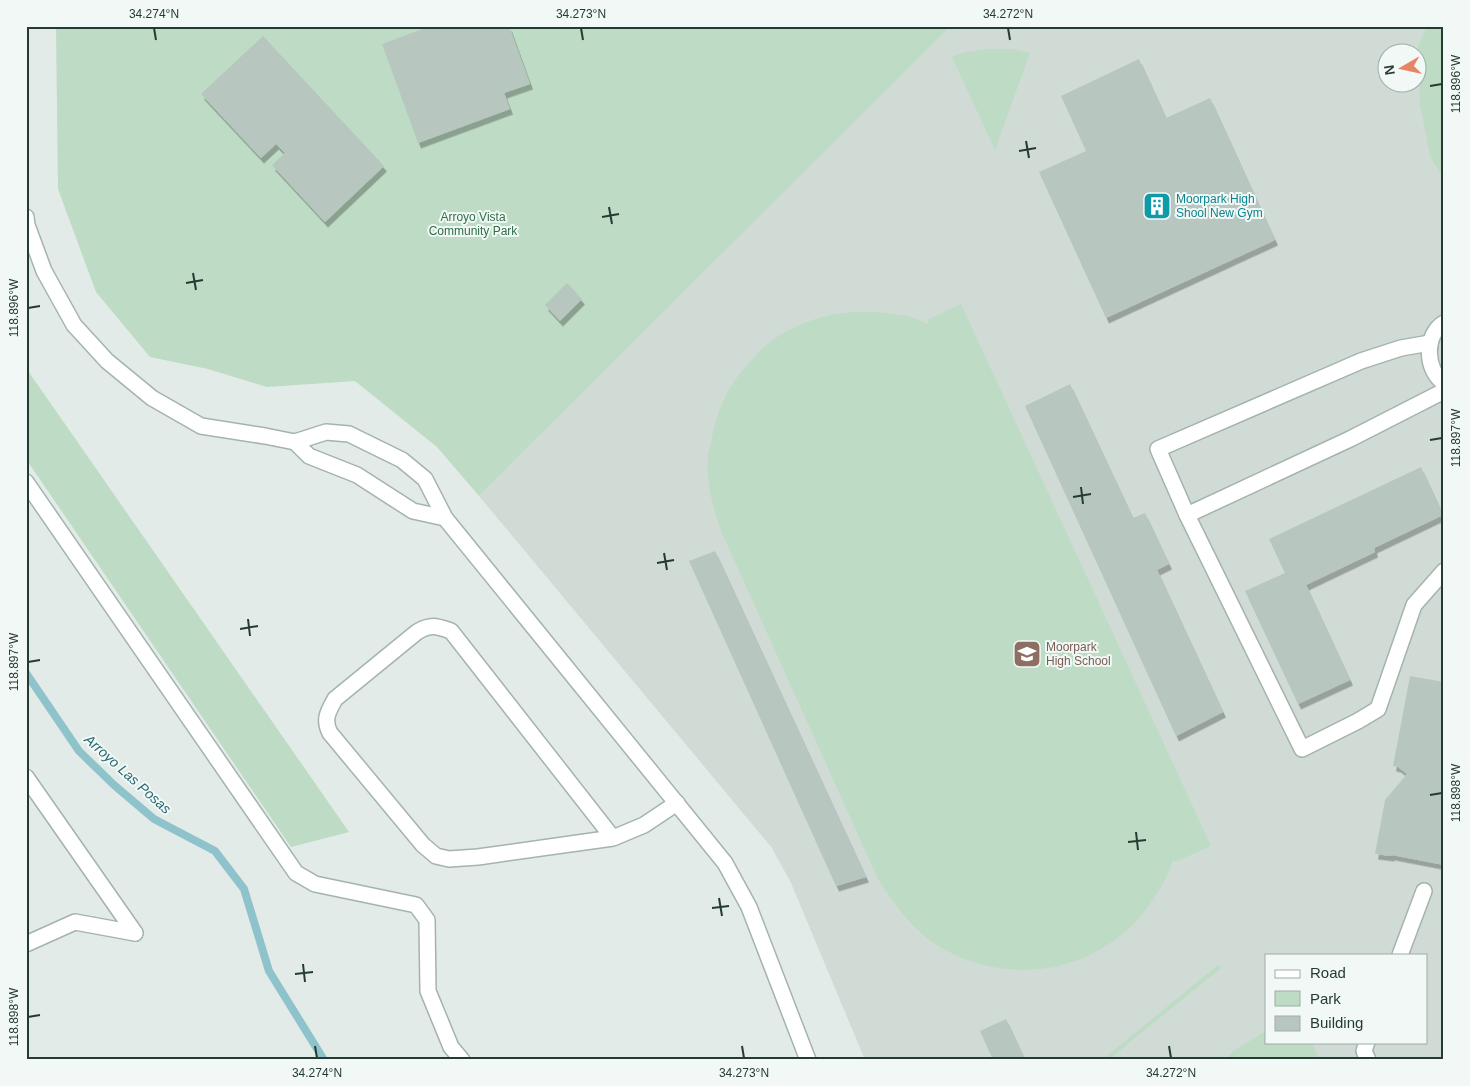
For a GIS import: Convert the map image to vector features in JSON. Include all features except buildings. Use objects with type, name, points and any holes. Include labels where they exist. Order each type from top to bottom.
[{"type":"street","points":[[26,217],[44,271],[74,325],[107,361],[152,398],[202,426],[295,442],[326,432],[349,434],[402,460],[425,479],[445,518],[725,863],[749,907],[808,1060]]},
{"type":"street","points":[[1444,324],[1439,326],[1432,334],[1430,343],[1430,360],[1437,378],[1444,383]]},
{"type":"street","points":[[1430,343],[1401,348],[1360,361],[1158,449],[1187,514],[1302,749],[1378,709],[1414,605],[1444,572]]},
{"type":"street","points":[[1187,514],[1350,439],[1444,391]]},
{"type":"street","points":[[295,442],[309,456],[356,475],[412,511],[445,518]]},
{"type":"street","points":[[26,482],[296,873],[315,884],[416,905],[427,920],[428,991],[451,1047],[462,1060]]},
{"type":"street","points":[[613,838],[451,631],[435,626],[426,627],[417,632],[335,699],[326,714],[326,725],[330,733],[423,845],[436,856],[449,859],[478,858],[613,838],[644,824],[677,803]]},
{"type":"street","points":[[26,778],[135,933],[75,922],[26,944]]},
{"type":"street","points":[[1400,954],[1424,891]]},
{"type":"street","points":[[1366,1044],[1364,1051],[1368,1060]]},
{"type":"shaded area","name":"Moorpark High School","points":[[951,26],[1444,26],[1444,1060],[865,1060],[791,883],[772,848],[479,496]]},
{"type":"green space","name":"Arroyo Vista Community Park","points":[[56,26],[951,26],[479,496],[437,447],[355,381],[267,387],[208,369],[150,357],[96,292],[58,189]]},
{"type":"green space","points":[[1427,26],[1444,26],[1444,179],[1430,156],[1420,104],[1420,92],[1428,92],[1428,42],[1420,42]]},
{"type":"green space","points":[[985,49],[1011,49],[1030,53],[995,150],[952,57],[962,53]]},
{"type":"green space","points":[[961,304],[1211,846],[1175,862],[1173,859],[1161,887],[1144,912],[1125,931],[1104,947],[1082,959],[1032,970],[1006,969],[980,964],[942,948],[911,923],[878,879],[722,533],[709,485],[708,453],[717,416],[725,397],[735,380],[749,363],[762,349],[778,337],[793,328],[841,313],[876,312],[904,315],[929,324],[927,320]]},
{"type":"green space","points":[[26,368],[349,832],[291,847],[26,459]]},
{"type":"green space","points":[[1218,965],[1221,968],[1108,1060],[1102,1060]]},
{"type":"green space","points":[[1265,1032],[1265,1044],[1312,1044],[1320,1060],[1225,1060],[1233,1051]]},
{"type":"waterway","name":"Arroyo Las Posas","points":[[26,673],[79,751],[114,785],[154,819],[215,851],[244,889],[269,971],[324,1060]]},
{"type":"place","name":"Moorpark High Shool New Gym","points":[[1157,206]]},
{"type":"place","name":"Moorpark High School","points":[[1027,654]]}]
